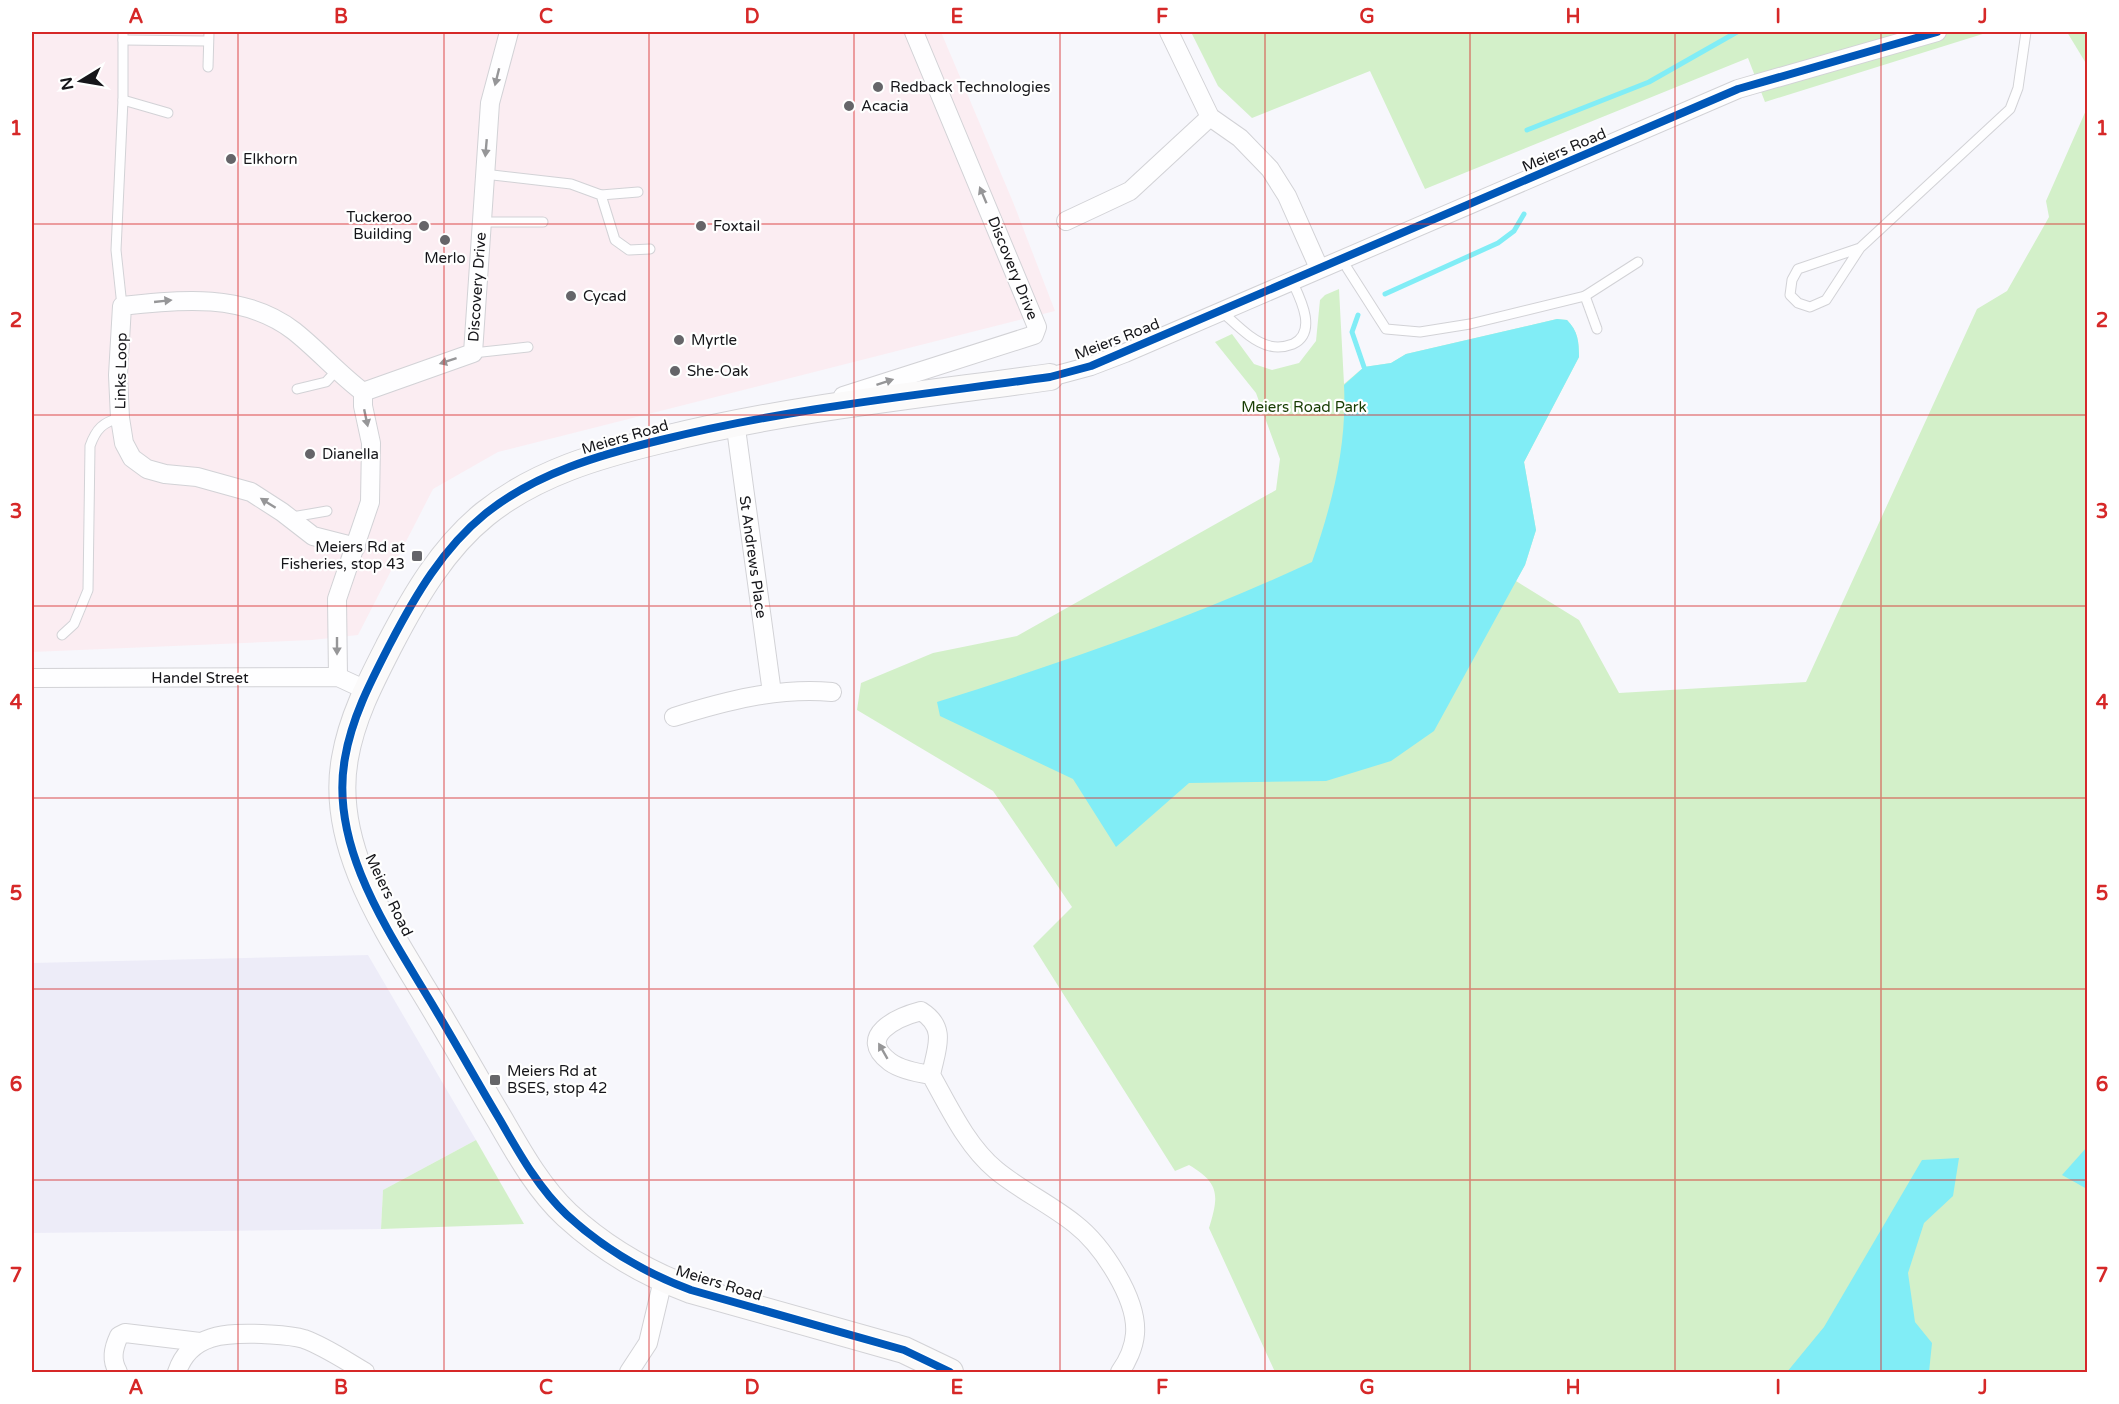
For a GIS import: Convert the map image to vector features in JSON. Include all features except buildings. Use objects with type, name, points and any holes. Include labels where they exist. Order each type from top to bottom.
[{"type":"street","name":"Discovery Drive","points":[[363,392],[473,353],[490,103],[509,32]]},
{"type":"street","name":"Discovery Drive","points":[[790,413],[1034,334],[1037,327],[914,32]]},
{"type":"street","points":[[1169,32],[1210,117],[1240,138],[1270,169],[1287,196],[1319,268]]},
{"type":"street","name":"Meiers Road","points":[[950,1372],[904,1350],[663,1280],[615,1254],[564,1213],[526,1164],[382,918],[355,857],[343,806],[344,762],[352,729],[366,690],[411,604],[454,542],[486,513],[538,478],[615,451],[735,421],[1050,377],[1099,363],[1738,89],[1937,32]]},
{"type":"street","points":[[1066,221],[1130,191],[1210,117]]},
{"type":"street","points":[[122,306],[174,300],[228,302],[261,313],[293,330],[363,392],[363,406],[371,443],[370,502],[338,599],[338,677]]},
{"type":"street","name":"Links Loop","points":[[122,306],[118,375],[120,418],[124,443],[132,458],[147,469],[234,486],[251,492],[313,536],[356,548]]},
{"type":"street","name":"St Andrews Place","points":[[735,421],[772,693]]},
{"type":"street","name":"Handel Street","points":[[32,678],[338,677],[366,690]]},
{"type":"street","points":[[674,717],[706,707],[772,693],[800,689],[831,692]]},
{"type":"street","points":[[931,1076],[984,1159],[996,1170],[1077,1225],[1113,1269],[1132,1313],[1135,1334],[1127,1362],[1120,1372]]},
{"type":"street","points":[[629,1372],[648,1343],[663,1280]]},
{"type":"street","points":[[118,1372],[114,1365],[113,1354],[119,1336],[125,1333],[200,1342]]},
{"type":"street","points":[[177,1372],[186,1353],[200,1342],[209,1337],[242,1334],[303,1339],[365,1372]]},
{"type":"lane","points":[[1860,248],[1798,269],[1792,280],[1790,295],[1798,303],[1810,307],[1826,300],[1860,248],[2010,109],[2018,88],[2026,32]]},
{"type":"lane","points":[[122,306],[116,250],[123,100],[123,36],[209,36],[208,67]]},
{"type":"lane","points":[[123,100],[168,113]]},
{"type":"lane","points":[[484,174],[571,184],[601,195],[638,192]]},
{"type":"lane","points":[[601,195],[615,240],[629,250],[650,249]]},
{"type":"lane","points":[[482,222],[543,222]]},
{"type":"lane","points":[[1347,268],[1386,329],[1420,332],[1470,324],[1585,296],[1638,262]]},
{"type":"lane","points":[[1221,311],[1254,338],[1269,346],[1283,348],[1293,344],[1304,333],[1306,319],[1303,302],[1292,281]]},
{"type":"lane","points":[[1585,296],[1597,329]]},
{"type":"lane","points":[[473,353],[528,347]]},
{"type":"lane","points":[[297,388],[326,382],[337,370]]},
{"type":"lane","points":[[62,635],[74,624],[88,590],[90,446],[95,432],[101,426],[107,421],[120,418]]},
{"type":"lane","points":[[289,518],[327,511]]},
{"type":"shaded area","points":[[32,32],[941,32],[1013,202],[1055,311],[498,452],[433,489],[358,635],[312,640],[32,652]]},
{"type":"shaded area","points":[[368,955],[476,1140],[383,1190],[381,1229],[32,1233],[32,963]]},
{"type":"green space","points":[[1191,32],[1989,32],[1765,102],[1748,58],[1425,189],[1370,71],[1252,118],[1218,86]]},
{"type":"green space","points":[[2067,32],[2087,32],[2087,65]]},
{"type":"green space","name":"Meiers Road Park","points":[[2087,108],[2087,1372],[1275,1372],[1209,1228],[1215,1199],[1212,1184],[1189,1165],[1175,1171],[1033,946],[1072,907],[993,791],[857,710],[861,683],[933,653],[1017,636],[1276,490],[1280,459],[1256,393],[1215,342],[1232,334],[1254,364],[1272,370],[1299,363],[1316,341],[1320,300],[1325,295],[1339,289],[1344,384],[1364,367],[1391,363],[1406,354],[1557,319],[1567,320],[1574,328],[1579,346],[1579,357],[1524,462],[1536,530],[1525,565],[1516,581],[1579,620],[1619,693],[1806,682],[1977,309],[2007,291],[2049,217],[2046,201]]},
{"type":"green space","points":[[476,1140],[524,1224],[381,1229],[383,1190]]},
{"type":"water","points":[[1557,319],[1567,320],[1574,328],[1579,357],[1524,462],[1536,530],[1525,565],[1434,731],[1391,761],[1326,781],[1189,783],[1116,847],[1073,779],[940,716],[937,702],[1127,638],[1221,602],[1312,562],[1337,475],[1343,431],[1344,385],[1364,367],[1391,363],[1406,354]]},
{"type":"water","points":[[2087,1147],[2087,1189],[2062,1175]]},
{"type":"water","points":[[1959,1158],[1953,1196],[1924,1223],[1908,1273],[1915,1322],[1932,1343],[1929,1372],[1787,1372],[1824,1327],[1922,1160]]},
{"type":"waterway","points":[[1527,130],[1649,82],[1737,32]]},
{"type":"waterway","points":[[1385,294],[1498,243],[1514,231],[1524,214]]},
{"type":"waterway","points":[[1358,315],[1352,332],[1364,367]]},
{"type":"cycle path","points":[[950,1372],[904,1350],[691,1290],[657,1276],[610,1249],[567,1215],[547,1194],[522,1158],[385,924],[355,860],[346,826],[342,792],[345,758],[357,714],[400,626],[443,557],[485,514],[525,487],[569,467],[661,440],[758,419],[855,403],[1050,377],[1091,366],[1738,89],[1937,32]]},
{"type":"place","name":"Redback Technologies","points":[[878,87]]},
{"type":"place","name":"Acacia","points":[[849,106]]},
{"type":"place","name":"Elkhorn","points":[[231,159]]},
{"type":"place","name":"Tuckeroo Building","points":[[424,226]]},
{"type":"place","name":"Foxtail","points":[[701,226]]},
{"type":"place","name":"Merlo","points":[[445,240]]},
{"type":"place","name":"Cycad","points":[[571,296]]},
{"type":"place","name":"Myrtle","points":[[679,340]]},
{"type":"place","name":"She-Oak","points":[[675,371]]},
{"type":"place","name":"Dianella","points":[[310,454]]},
{"type":"place","name":"Meiers Rd at Fisheries, stop 43","points":[[417,556]]},
{"type":"place","name":"Meiers Rd at BSES, stop 42","points":[[495,1080]]}]
